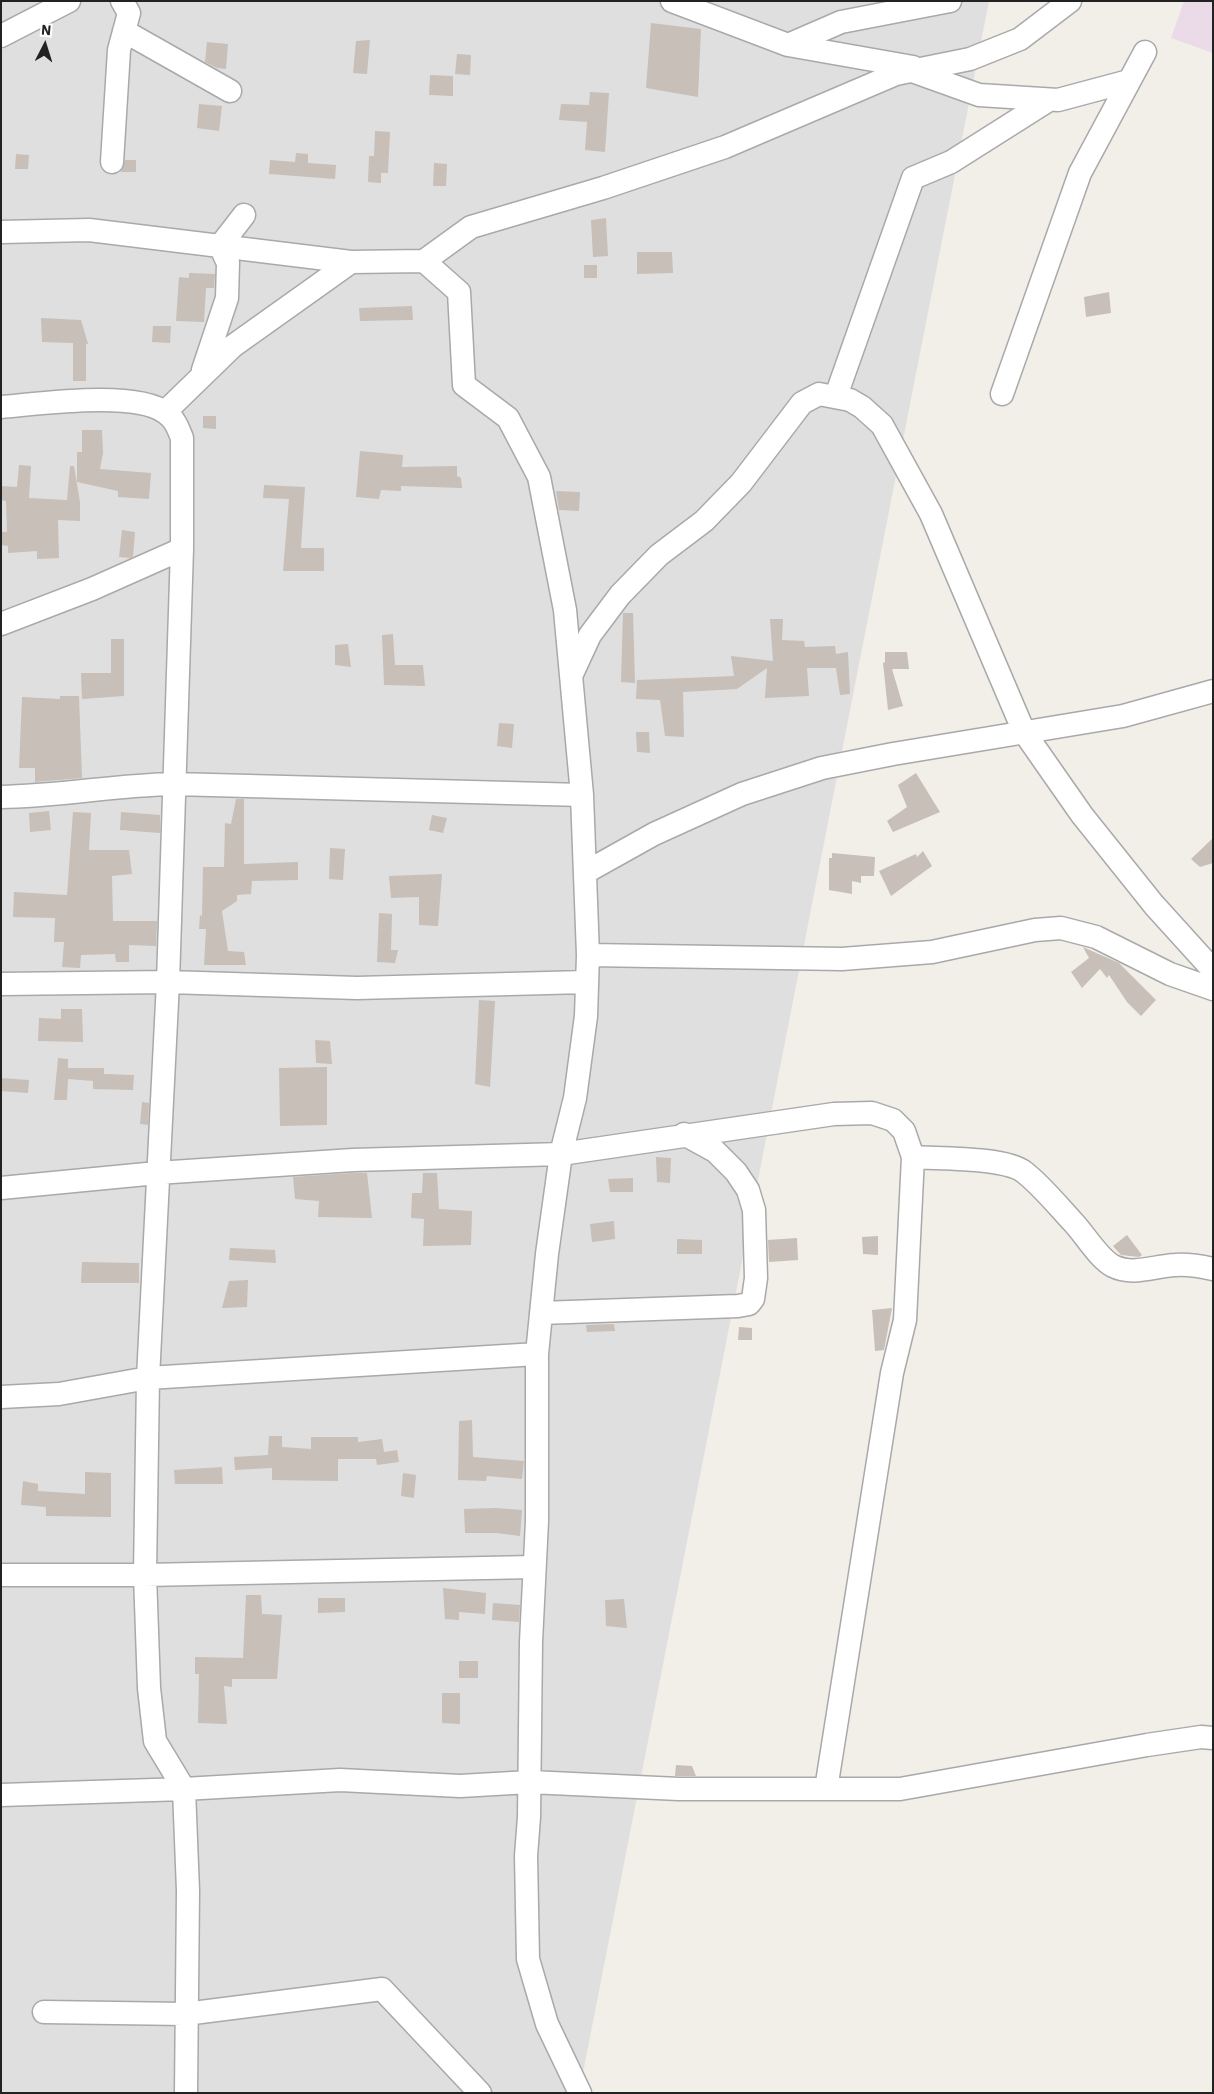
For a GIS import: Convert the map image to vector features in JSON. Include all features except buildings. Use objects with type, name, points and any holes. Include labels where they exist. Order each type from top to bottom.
[{"type":"street","points":[[1,36],[69,1]]},
{"type":"street","points":[[112,162],[119,50],[129,13],[122,1]]},
{"type":"street","points":[[672,1],[727,10],[788,44],[916,70],[979,95],[1058,100],[1129,81]]},
{"type":"street","points":[[788,44],[841,22],[950,1]]},
{"type":"street","points":[[1,232],[89,230],[351,262],[424,260],[471,227],[603,188],[725,147],[896,74],[970,59],[1020,39],[1070,1]]},
{"type":"street","points":[[124,31],[230,91]]},
{"type":"street","points":[[1002,394],[1080,173],[1145,52]]},
{"type":"street","points":[[836,396],[913,178],[951,162],[1049,100]]},
{"type":"street","points":[[220,246],[244,215]]},
{"type":"street","points":[[199,379],[227,298],[228,263],[220,246]]},
{"type":"street","points":[[424,260],[459,292],[464,385],[508,418],[539,477],[565,610],[572,675],[586,872],[588,955],[585,982],[586,1016],[575,1098],[561,1154],[537,1354],[537,1521],[533,1568],[530,1782],[526,1856],[528,1959],[547,2024],[580,2093]]},
{"type":"street","points":[[165,412],[233,346],[351,262]]},
{"type":"street","points":[[572,675],[590,635],[620,595],[658,554],[704,521],[741,483],[802,403],[819,394],[836,396],[862,407],[882,425],[932,514],[1024,732],[1082,815],[1154,905],[1211,986]]},
{"type":"street","points":[[1,407],[57,402],[135,401],[165,412],[176,424],[182,438],[182,549],[168,982],[148,1378],[145,1575],[149,1688],[155,1741],[184,1789],[188,1891],[185,2014],[186,2093]]},
{"type":"street","points":[[1,624],[84,593],[182,549]]},
{"type":"street","points":[[586,872],[654,834],[733,798],[822,768],[1123,716],[1213,690]]},
{"type":"street","points":[[1,797],[40,796],[140,784],[582,795]]},
{"type":"street","points":[[588,955],[842,959],[932,952],[1035,930],[1061,928],[1096,937],[1170,974],[1211,986]]},
{"type":"street","points":[[1,984],[168,982],[357,988],[585,982]]},
{"type":"street","points":[[1,1188],[157,1173],[353,1160],[561,1154],[684,1134],[834,1114],[872,1113],[893,1120],[904,1131],[913,1157],[905,1320],[892,1372],[826,1789]]},
{"type":"street","points":[[541,1313],[738,1306],[749,1304],[753,1299],[756,1278],[754,1210],[748,1190],[736,1172],[715,1151],[684,1134]]},
{"type":"street","points":[[913,1157],[1006,1163],[1024,1171],[1073,1221],[1102,1258],[1110,1265],[1124,1270],[1141,1271],[1177,1265],[1198,1265],[1213,1269]]},
{"type":"street","points":[[1,1398],[59,1394],[148,1378],[537,1354]]},
{"type":"street","points":[[1,1575],[145,1575],[533,1568]]},
{"type":"street","points":[[1,1795],[184,1789],[340,1780],[460,1786],[530,1782],[679,1789],[900,1789],[1147,1745],[1201,1737],[1213,1738]]},
{"type":"street","points":[[44,2012],[185,2014],[382,1990],[480,2093]]},
{"type":"shaded area","points":[[1,1],[989,1],[579,2093],[1,2093]]},
{"type":"shaded area","points":[[1184,1],[1213,1],[1213,53],[1171,38]]}]
